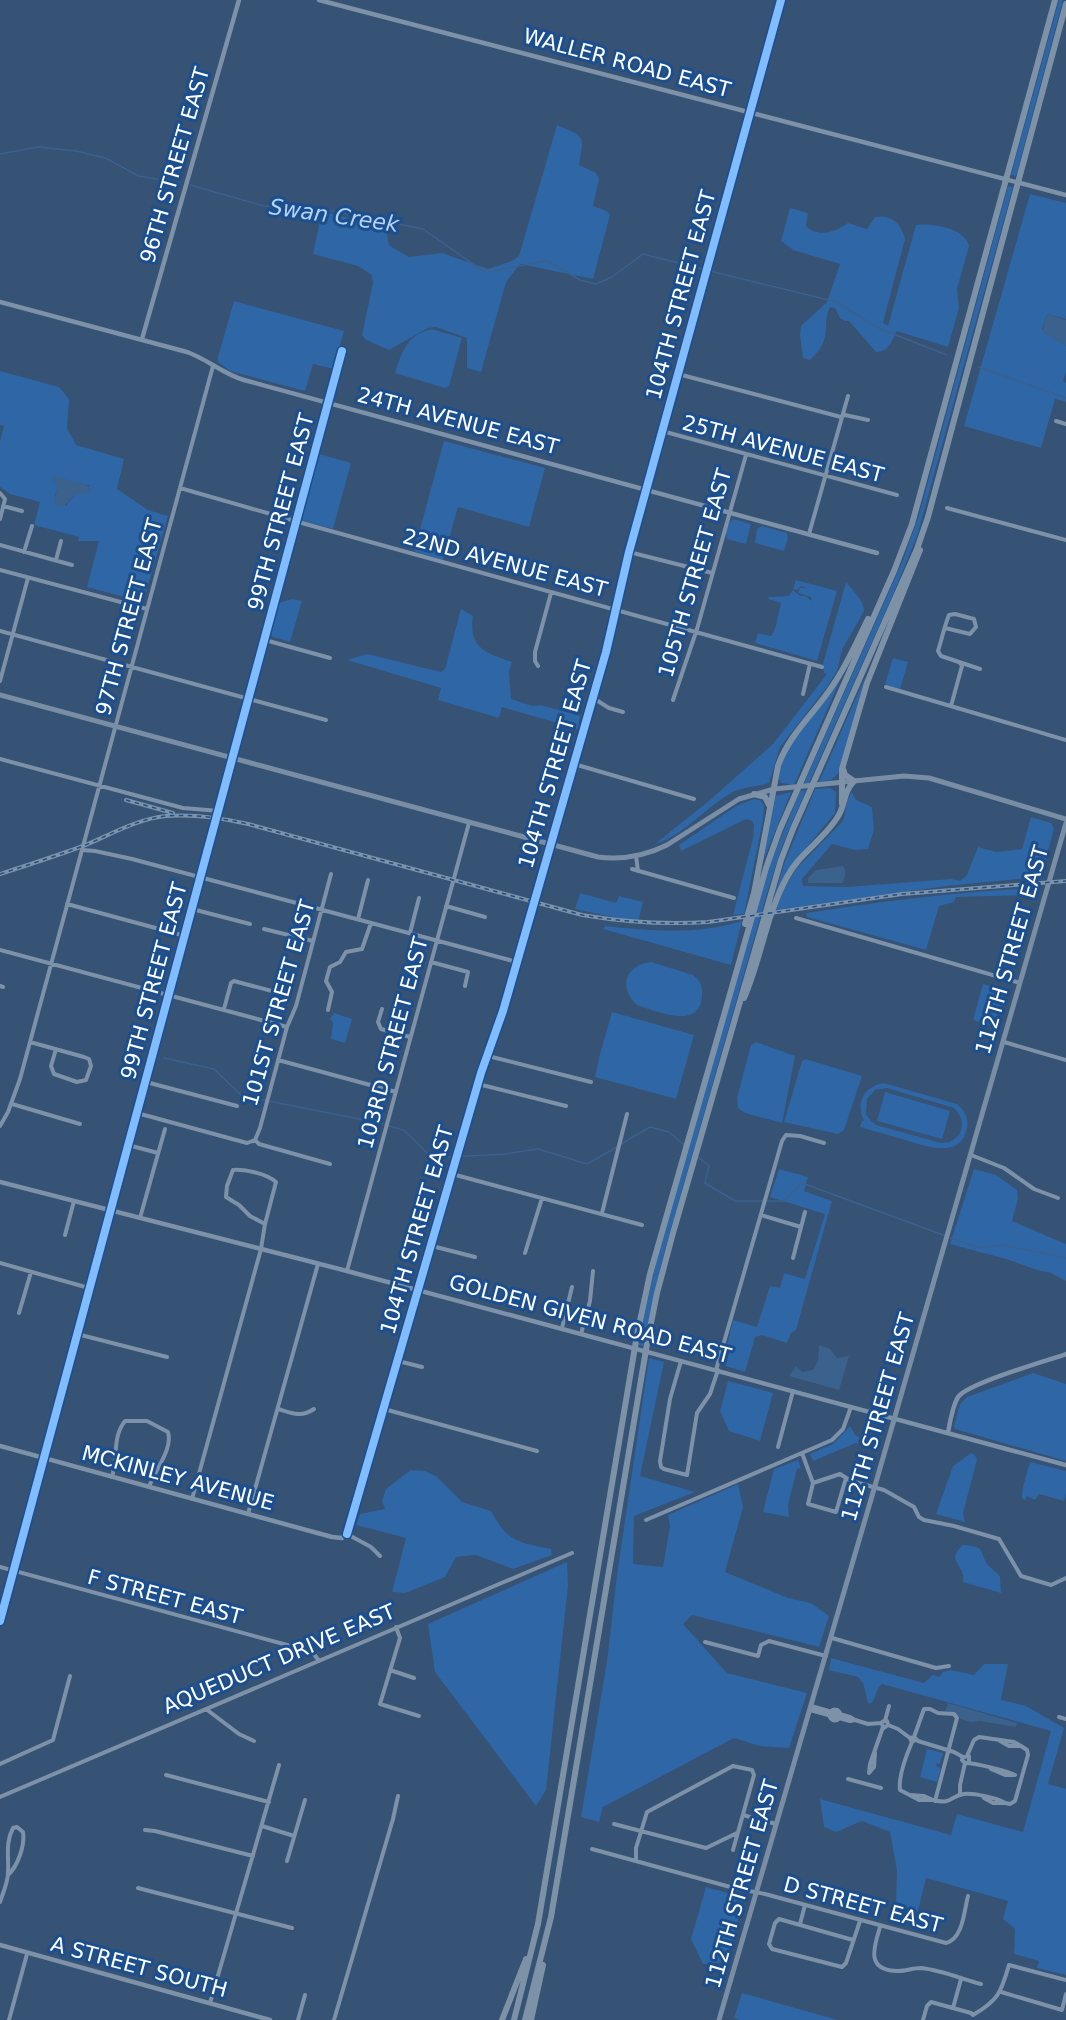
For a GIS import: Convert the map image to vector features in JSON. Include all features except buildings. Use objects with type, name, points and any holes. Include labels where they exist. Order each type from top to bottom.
[{"type":"highway","points":[[514,2020],[538,1924],[636,1335],[656,1252],[766,868],[780,829],[894,571],[912,524],[1055,0]]},
{"type":"highway","points":[[842,804],[841,782],[845,759],[876,659],[919,555],[1066,4]]},
{"type":"highway","points":[[531,2020],[551,1917],[657,1293],[775,879],[788,842],[917,549],[928,517]]},
{"type":"highway","points":[[722,1018],[754,893],[778,766],[787,744],[833,685],[894,571]]},
{"type":"highway","points":[[734,1021],[749,986],[773,907],[787,877],[798,860],[835,822],[846,792],[854,782],[844,773],[845,759]]},
{"type":"highway","points":[[754,794],[766,798],[769,802],[769,813]]},
{"type":"highway","points":[[525,2020],[551,1917]]},
{"type":"highway","points":[[502,2020],[538,1924]]},
{"type":"main road","points":[[0,695],[598,857],[636,856],[667,845],[725,807],[754,794],[774,789],[904,776],[923,776],[1066,821]]},
{"type":"main road","name":"112TH STREET EAST","points":[[719,2020],[896,1419],[1066,821]]},
{"type":"street","name":"96TH STREET EAST","points":[[142,339],[239,0]]},
{"type":"street","name":"WALLER ROAD EAST","points":[[319,0],[1066,195]]},
{"type":"street","name":"104TH STREET EAST","points":[[347,1534],[593,698],[629,552],[781,0]]},
{"type":"street","name":"24TH AVENUE EAST","points":[[0,302],[200,356],[233,377],[877,553]]},
{"type":"street","name":"99TH STREET EAST","points":[[0,1621],[342,351]]},
{"type":"street","name":"97TH STREET EAST","points":[[0,1126],[12,1104],[30,1042],[213,366]]},
{"type":"street","points":[[678,374],[841,417],[845,415],[868,420]]},
{"type":"street","points":[[809,534],[848,396]]},
{"type":"street","points":[[1056,421],[1066,424]]},
{"type":"street","name":"25TH AVENUE EAST","points":[[662,431],[897,495]]},
{"type":"street","name":"105TH STREET EAST","points":[[674,700],[696,632],[746,455]]},
{"type":"street","name":"22ND AVENUE EAST","points":[[180,488],[822,667]]},
{"type":"street","points":[[0,493],[5,499],[0,519]]},
{"type":"street","points":[[3,506],[22,511]]},
{"type":"street","points":[[948,508],[1066,540]]},
{"type":"street","points":[[24,552],[32,525]]},
{"type":"street","points":[[56,560],[61,541]]},
{"type":"street","points":[[0,545],[72,565]]},
{"type":"street","points":[[629,552],[713,573]]},
{"type":"street","points":[[0,570],[147,609]]},
{"type":"street","points":[[0,681],[28,578]]},
{"type":"street","points":[[538,666],[535,661],[535,652],[551,592]]},
{"type":"street","points":[[945,628],[972,633],[976,627],[973,618],[952,614],[948,617],[938,651],[941,656],[981,669]]},
{"type":"street","points":[[0,631],[326,720]]},
{"type":"street","points":[[265,640],[330,658]]},
{"type":"street","points":[[951,706],[962,666],[960,663]]},
{"type":"street","points":[[803,694],[810,664]]},
{"type":"street","points":[[886,687],[1066,740]]},
{"type":"street","points":[[593,698],[609,708],[623,712]]},
{"type":"street","points":[[0,759],[183,808],[219,811]]},
{"type":"street","points":[[574,764],[694,799]]},
{"type":"street","name":"103RD STREET EAST","points":[[347,1270],[469,823]]},
{"type":"street","points":[[82,850],[123,857],[201,876],[517,962]]},
{"type":"street","points":[[636,856],[638,871]]},
{"type":"street","points":[[632,869],[734,898]]},
{"type":"street","name":"101ST STREET EAST","points":[[255,1140],[287,1027],[296,1006],[330,874]]},
{"type":"street","points":[[358,919],[368,880]]},
{"type":"street","points":[[410,933],[419,898]]},
{"type":"street","points":[[67,904],[185,936]]},
{"type":"street","points":[[446,906],[485,917]]},
{"type":"street","points":[[192,909],[250,924]]},
{"type":"street","points":[[796,918],[1020,983]]},
{"type":"street","points":[[328,1010],[332,992],[326,981],[330,967],[340,962],[346,952],[362,949],[371,923]]},
{"type":"street","points":[[264,929],[313,941]]},
{"type":"street","points":[[0,950],[287,1027]]},
{"type":"street","points":[[430,962],[468,972],[465,986]]},
{"type":"street","points":[[224,1009],[231,983],[234,981],[287,995]]},
{"type":"street","points":[[382,1009],[378,1022],[379,1027],[410,1037]]},
{"type":"street","points":[[1003,1041],[1066,1060]]},
{"type":"street","points":[[30,1042],[56,1049],[84,1057],[90,1061],[86,1080],[77,1082],[58,1077],[52,1070],[56,1049]]},
{"type":"street","points":[[488,1056],[591,1082]]},
{"type":"street","points":[[278,1060],[396,1092]]},
{"type":"street","points":[[146,1082],[237,1106]]},
{"type":"street","points":[[478,1084],[566,1106]]},
{"type":"street","points":[[12,1104],[80,1124]]},
{"type":"street","points":[[137,1113],[247,1143],[255,1140],[259,1144],[330,1164]]},
{"type":"street","points":[[602,1213],[627,1114]]},
{"type":"street","points":[[140,1218],[165,1129]]},
{"type":"street","points":[[681,1361],[670,1400],[660,1461],[664,1469],[687,1475],[697,1413],[710,1394],[782,1141],[786,1135],[800,1136],[824,1143]]},
{"type":"street","points":[[129,1145],[158,1153]]},
{"type":"street","points":[[970,1155],[1004,1168],[1034,1189],[1058,1198]]},
{"type":"street","points":[[192,1499],[261,1249],[276,1182],[270,1178],[233,1170],[226,1197],[250,1216],[265,1224]]},
{"type":"street","points":[[452,1174],[642,1225]]},
{"type":"street","name":"GOLDEN GIVEN ROAD EAST","points":[[0,1182],[347,1270],[1066,1465]]},
{"type":"street","points":[[525,1252],[542,1198]]},
{"type":"street","points":[[65,1235],[74,1201]]},
{"type":"street","points":[[793,1258],[806,1212]]},
{"type":"street","points":[[761,1215],[801,1227]]},
{"type":"street","points":[[432,1246],[475,1257]]},
{"type":"street","points":[[0,1263],[89,1288]]},
{"type":"street","points":[[248,1514],[318,1263]]},
{"type":"street","points":[[581,1334],[590,1301],[592,1271]]},
{"type":"street","points":[[20,1313],[31,1272]]},
{"type":"street","points":[[562,1328],[572,1287]]},
{"type":"street","points":[[77,1334],[167,1357]]},
{"type":"street","points":[[948,1433],[956,1401],[963,1392],[1066,1354]]},
{"type":"street","points":[[398,1360],[422,1367]]},
{"type":"street","points":[[778,1447],[794,1391]]},
{"type":"street","points":[[646,1520],[803,1455],[832,1440],[846,1423],[851,1406]]},
{"type":"street","points":[[278,1410],[300,1415],[314,1409]]},
{"type":"street","points":[[384,1409],[537,1451]]},
{"type":"street","points":[[112,1477],[116,1463],[116,1441],[120,1428],[125,1421],[147,1421],[170,1435],[166,1453],[153,1474],[149,1487]]},
{"type":"street","name":"MCKINLEY AVENUE","points":[[0,1446],[335,1538],[342,1538],[347,1534]]},
{"type":"street","points":[[803,1455],[813,1483],[808,1504],[836,1512],[846,1478]]},
{"type":"street","points":[[813,1483],[840,1474],[884,1490],[914,1508],[919,1517],[924,1520],[999,1539],[1025,1578],[1051,1585],[1066,1578]]},
{"type":"street","points":[[347,1534],[371,1547],[380,1556]]},
{"type":"street","name":"AQUEDUCT DRIVE EAST","points":[[0,1797],[572,1554]]},
{"type":"street","name":"F STREET EAST","points":[[0,1567],[302,1649],[314,1654],[319,1661]]},
{"type":"street","points":[[396,1627],[400,1638],[380,1704],[419,1716]]},
{"type":"street","points":[[832,1638],[936,1668],[949,1666]]},
{"type":"street","points":[[705,1642],[758,1656],[762,1644],[769,1641],[826,1656]]},
{"type":"street","points":[[390,1671],[414,1678]]},
{"type":"street","points":[[0,1764],[53,1740],[70,1676]]},
{"type":"street","points":[[866,1784],[870,1764],[885,1724],[889,1706]]},
{"type":"street","points":[[810,1708],[830,1713],[837,1709],[840,1716],[850,1721],[885,1724],[901,1730],[913,1739],[965,1756],[970,1759],[960,1785],[960,1795]]},
{"type":"street","points":[[934,1800],[957,1718],[954,1714],[938,1713],[928,1708],[923,1709],[905,1762],[900,1789],[902,1793],[919,1800],[948,1802],[960,1795],[970,1794],[993,1803],[1015,1801],[1028,1755],[1026,1749],[1014,1742],[979,1737],[974,1740],[965,1756]]},
{"type":"street","points":[[205,1709],[239,1734],[254,1741]]},
{"type":"street","points":[[830,1713],[833,1720],[840,1716]]},
{"type":"street","points":[[1059,1717],[1066,1719]]},
{"type":"street","points":[[967,1762],[1005,1775],[1021,1776]]},
{"type":"street","points":[[210,2003],[279,1765]]},
{"type":"street","points":[[637,1861],[635,1853],[646,1814],[650,1809],[731,1767],[752,1770],[754,1775],[733,1850]]},
{"type":"street","points":[[166,1775],[269,1802]]},
{"type":"street","points":[[848,1779],[881,1788]]},
{"type":"street","points":[[334,2020],[398,1796]]},
{"type":"street","points":[[287,1861],[305,1800]]},
{"type":"street","points":[[743,1815],[776,1824]]},
{"type":"street","points":[[614,1824],[706,1848],[738,1832]]},
{"type":"street","points":[[262,1826],[294,1836]]},
{"type":"street","points":[[0,1902],[8,1875],[8,1845],[11,1830],[17,1827],[22,1829],[24,1837],[16,1865],[8,1875]]},
{"type":"street","points":[[146,1830],[254,1856]]},
{"type":"street","name":"D STREET EAST","points":[[592,1849],[946,1943],[957,1936],[968,1896]]},
{"type":"street","points":[[138,1888],[292,1928]]},
{"type":"street","points":[[800,1924],[805,1905]]},
{"type":"street","points":[[853,1940],[782,1919],[777,1920],[769,1940],[770,1947],[838,1968],[846,1963],[860,1921]]},
{"type":"street","points":[[880,1926],[873,1954],[877,1964],[885,1969],[897,1971],[924,1969],[981,1984]]},
{"type":"street","name":"A STREET SOUTH","points":[[0,1945],[270,2020]]},
{"type":"street","points":[[9,2020],[27,1954]]},
{"type":"street","points":[[923,2020],[930,2002],[953,2005],[971,2013],[973,2018],[1000,1992],[1009,1965],[1066,1980]]},
{"type":"street","points":[[953,2005],[961,1979]]},
{"type":"street","points":[[1000,1992],[1062,2010],[1066,1994]]},
{"type":"street","points":[[298,2020],[305,1995]]},
{"type":"shaded area","points":[[1059,0],[1063,0],[1016,176],[1011,175]]},
{"type":"shaded area","points":[[557,125],[581,138],[579,165],[596,173],[599,179],[593,206],[607,211],[610,215],[593,279],[520,264],[506,282],[481,372],[467,368],[467,338],[436,327],[428,328],[389,350],[366,340],[362,335],[373,283],[372,275],[358,266],[313,254],[321,216],[329,213],[382,227],[387,230],[390,246],[409,257],[442,253],[488,269],[512,261],[519,256]]},
{"type":"shaded area","points":[[1008,186],[1013,187],[917,536],[809,783],[804,783],[903,560],[919,515]]},
{"type":"shaded area","points":[[1030,194],[1066,203],[1066,319],[1047,314],[1042,329],[1066,346],[1066,371],[1063,381],[1066,383],[1066,402],[1055,399],[1041,448],[964,426]]},
{"type":"shaded area","points":[[790,208],[808,213],[806,226],[821,233],[838,229],[848,223],[867,229],[875,217],[881,216],[895,221],[905,239],[883,323],[888,326],[916,225],[939,226],[961,235],[969,246],[957,289],[959,308],[948,347],[897,331],[887,348],[876,352],[849,321],[840,318],[835,308],[830,307],[822,346],[810,360],[803,358],[801,326],[827,302],[840,264],[793,250],[781,241]]},
{"type":"shaded area","points":[[234,301],[344,331],[333,369],[313,364],[305,391],[230,371],[218,362],[218,357]]},
{"type":"shaded area","points":[[1047,314],[1066,320],[1066,346],[1042,331]]},
{"type":"shaded area","points":[[432,329],[462,338],[449,386],[445,388],[395,373],[403,351],[411,340]]},
{"type":"shaded area","points":[[0,371],[59,387],[69,399],[67,428],[76,445],[124,459],[117,489],[148,510],[168,516],[143,602],[87,587],[99,541],[78,541],[79,537],[34,525],[40,502],[10,494],[0,487],[0,441],[4,426],[0,425]],"holes":[[[73,482],[90,486],[74,495],[66,506],[55,496],[58,486]]]},
{"type":"shaded area","points":[[444,441],[545,468],[529,527],[458,507],[443,560],[414,551]]},
{"type":"shaded area","points":[[319,454],[351,463],[333,529],[303,521],[301,517]]},
{"type":"shaded area","points":[[55,476],[86,485],[91,489],[89,492],[74,495],[65,505],[56,505],[54,501],[58,486],[52,479]]},
{"type":"shaded area","points":[[733,519],[751,524],[746,544],[727,539],[727,528]]},
{"type":"shaded area","points":[[762,526],[787,533],[788,538],[784,551],[755,543],[757,529]]},
{"type":"shaded area","points":[[796,580],[837,591],[817,661],[755,643],[758,633],[771,636],[776,625],[781,603],[768,599],[769,597],[789,596],[793,590],[800,596],[805,596],[812,601],[811,597],[798,593],[800,588],[807,588],[801,586],[797,590],[793,589]]},
{"type":"shaded area","points":[[846,582],[860,599],[864,611],[842,650],[837,671],[780,747],[769,783],[733,792],[675,835],[655,844],[710,800],[773,744],[827,674],[824,673],[823,664]]},
{"type":"shaded area","points":[[292,599],[302,601],[290,642],[270,634],[279,603]]},
{"type":"shaded area","points":[[461,609],[473,616],[473,636],[481,648],[512,662],[509,671],[511,699],[580,716],[578,729],[502,707],[499,718],[438,700],[441,688],[347,660],[367,654],[441,672],[445,669]]},
{"type":"shaded area","points":[[893,658],[908,662],[900,689],[885,684]]},
{"type":"shaded area","points":[[866,675],[838,774],[831,780],[819,782]]},
{"type":"shaded area","points":[[841,678],[794,785],[781,783],[780,770],[787,749]]},
{"type":"shaded area","points":[[830,788],[836,792],[835,813],[787,871],[774,897],[784,864],[815,789]]},
{"type":"shaded area","points":[[806,790],[782,846],[768,890],[662,1260],[643,1346],[638,1345],[656,1262],[769,867],[800,791]]},
{"type":"shaded area","points":[[791,792],[760,869],[775,796]]},
{"type":"shaded area","points":[[852,792],[856,800],[872,807],[874,830],[868,849],[855,850],[832,844],[802,879],[803,886],[847,887],[951,879],[960,881],[967,875],[978,847],[996,852],[1022,849],[1031,817],[1051,823],[1054,829],[1045,862],[1038,877],[946,886],[775,910],[796,869],[842,822],[848,798]]},
{"type":"shaded area","points":[[754,799],[760,800],[764,805],[763,820],[744,914],[733,915],[753,838],[752,821],[746,819],[681,851],[679,845],[736,806]]},
{"type":"shaded area","points":[[843,866],[845,874],[842,883],[808,883],[808,878],[816,870]]},
{"type":"shaded area","points":[[1020,889],[1035,895],[1034,902],[1026,895],[956,897],[954,902],[939,906],[926,950],[806,915],[807,913],[913,898]]},
{"type":"shaded area","points":[[580,893],[616,903],[619,896],[643,902],[638,921],[575,909]]},
{"type":"shaded area","points":[[742,921],[731,965],[603,929],[605,926],[691,930]]},
{"type":"shaded area","points":[[651,962],[693,975],[698,979],[702,996],[699,1007],[694,1013],[686,1016],[665,1014],[637,1005],[631,998],[626,985],[630,972],[642,964]]},
{"type":"shaded area","points":[[983,984],[1005,990],[994,1027],[973,1020]]},
{"type":"shaded area","points":[[612,1012],[694,1035],[676,1099],[595,1077]]},
{"type":"shaded area","points":[[334,1013],[352,1019],[345,1043],[331,1039],[333,1023],[330,1019]]},
{"type":"shaded area","points":[[756,1042],[795,1056],[782,1123],[745,1113],[738,1108],[737,1098],[751,1045]]},
{"type":"shaded area","points":[[805,1059],[862,1076],[844,1130],[838,1134],[784,1122],[802,1061]]},
{"type":"shaded area","points":[[884,1083],[957,1104],[967,1118],[967,1128],[963,1138],[958,1144],[941,1148],[922,1145],[860,1127],[864,1121],[861,1114],[863,1096],[877,1085]],"holes":[[[887,1088],[954,1108],[959,1114],[961,1131],[950,1142],[941,1143],[876,1125],[866,1114],[867,1099],[875,1090]]]},
{"type":"shaded area","points":[[885,1092],[950,1111],[942,1139],[877,1121]]},
{"type":"shaded area","points":[[779,1169],[808,1177],[804,1191],[832,1201],[796,1330],[791,1333],[787,1343],[762,1335],[755,1337],[745,1372],[726,1366],[723,1362],[733,1320],[757,1327],[770,1286],[780,1288],[784,1273],[805,1279],[825,1214],[770,1197]]},
{"type":"shaded area","points":[[974,1169],[996,1175],[1017,1190],[1018,1199],[1012,1221],[1066,1244],[1066,1281],[1051,1273],[950,1244]]},
{"type":"shaded area","points":[[819,1345],[830,1349],[837,1358],[849,1356],[839,1390],[789,1376],[796,1366],[802,1372],[813,1370],[818,1361]]},
{"type":"shaded area","points":[[649,1358],[664,1362],[640,1476],[695,1492],[634,1516],[633,1564],[663,1567],[670,1526],[668,1515],[738,1484],[743,1507],[725,1572],[788,1598],[811,1603],[829,1616],[819,1647],[692,1615],[683,1624],[727,1673],[807,1693],[789,1748],[760,1746],[734,1738],[603,1807],[599,1822],[581,1817],[607,1661],[617,1575]]},
{"type":"shaded area","points":[[1033,1373],[1066,1384],[1066,1461],[955,1429],[960,1404],[967,1397]]},
{"type":"shaded area","points":[[728,1381],[773,1393],[760,1441],[729,1431],[720,1411]]},
{"type":"shaded area","points":[[850,1426],[855,1435],[859,1437],[858,1444],[813,1461],[810,1454],[833,1444]]},
{"type":"shaded area","points":[[971,1453],[977,1460],[963,1513],[965,1522],[936,1514],[953,1466]]},
{"type":"shaded area","points":[[798,1460],[801,1468],[797,1469],[788,1505],[789,1517],[763,1512],[774,1469]]},
{"type":"shaded area","points":[[1030,1462],[1066,1471],[1064,1501],[1039,1494],[1035,1500],[1027,1496],[1025,1500],[1022,1498]]},
{"type":"shaded area","points":[[411,1470],[425,1471],[436,1476],[462,1502],[491,1511],[509,1535],[522,1542],[551,1549],[552,1555],[513,1569],[476,1555],[456,1557],[445,1577],[405,1593],[392,1592],[406,1538],[356,1525],[360,1514],[385,1509],[382,1501],[386,1489]]},
{"type":"shaded area","points":[[963,1545],[976,1547],[981,1551],[989,1566],[1000,1577],[1001,1593],[963,1582],[962,1571],[955,1555]]},
{"type":"shaded area","points":[[567,1562],[568,1586],[546,1790],[536,1806],[435,1672],[428,1624]]},
{"type":"shaded area","points":[[831,1658],[924,1683],[933,1675],[939,1677],[943,1672],[951,1670],[974,1675],[984,1664],[1008,1664],[1001,1700],[1026,1706],[1064,1728],[1048,1784],[1066,1789],[1066,1975],[1037,1968],[1039,1961],[1014,1954],[1015,1929],[1003,1919],[1008,1901],[926,1878],[918,1911],[896,1904],[897,1870],[890,1832],[862,1821],[836,1832],[824,1827],[820,1799],[951,1835],[957,1814],[1023,1832],[1051,1731],[882,1684],[870,1704],[863,1683],[858,1677],[829,1670]]},
{"type":"shaded area","points":[[948,1703],[1017,1723],[1016,1727],[961,1719],[955,1713],[945,1711]]},
{"type":"shaded area","points":[[927,1749],[943,1753],[940,1764],[937,1763],[936,1766],[941,1768],[937,1782],[920,1777]]},
{"type":"shaded area","points":[[706,1887],[742,1897],[744,1900],[725,1962],[703,1964],[691,1939]]},
{"type":"shaded area","points":[[742,1993],[838,2020],[740,2020],[734,2018]]},
{"type":"waterway","name":"Swan Creek","points":[[0,154],[38,147],[76,151],[105,158],[139,176],[179,183]]},
{"type":"waterway","name":"Swan Creek","points":[[190,185],[264,206],[333,211],[423,229],[480,269],[488,272],[544,261],[550,262],[580,280],[596,284],[612,277],[643,254],[703,269]]},
{"type":"waterway","name":"Swan Creek","points":[[710,271],[837,302],[878,328],[947,355]]},
{"type":"waterway","name":"Swan Creek","points":[[979,367],[1066,398]]},
{"type":"waterway","points":[[164,1058],[214,1069],[242,1096],[385,1124]]},
{"type":"waterway","points":[[389,1126],[404,1130],[432,1158],[505,1154],[538,1149],[587,1164],[617,1147]]},
{"type":"waterway","points":[[621,1144],[650,1127],[669,1132],[684,1145]]},
{"type":"waterway","points":[[697,1156],[709,1166],[705,1183],[735,1201],[784,1201],[802,1183],[946,1236]]},
{"type":"waterway","points":[[950,1238],[979,1248],[1003,1245],[1066,1258]]},
{"type":"railway","points":[[126,800],[173,813]]},
{"type":"railway","points":[[0,874],[83,846],[145,820],[166,816],[187,816],[218,818],[248,824],[582,915],[645,922],[708,922],[902,894],[1066,881]]},
{"type":"cycle path","points":[[347,1534],[481,1073],[503,1011],[606,652],[629,552],[781,0]]},
{"type":"cycle path","points":[[0,1621],[342,351]]}]
